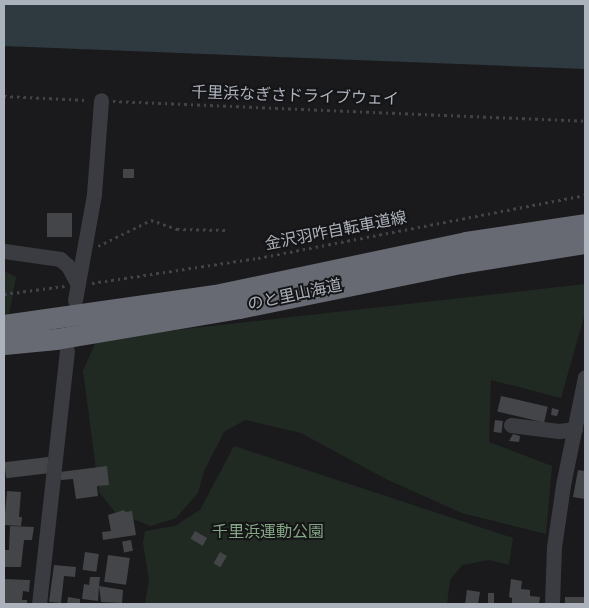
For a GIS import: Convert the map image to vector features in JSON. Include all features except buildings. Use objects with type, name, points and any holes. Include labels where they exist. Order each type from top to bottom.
[{"type":"highway","name":"のと里山海道","points":[[4,324],[215,294],[466,242],[585,224]]},
{"type":"highway","name":"のと里山海道","points":[[4,344],[56,339],[239,308],[461,263],[585,243]]},
{"type":"street","points":[[75,300],[94,194],[101,100]]},
{"type":"street","points":[[4,251],[60,259],[68,266],[78,285]]},
{"type":"street","points":[[39,604],[67,350]]},
{"type":"street","points":[[552,604],[558,520],[585,377]]},
{"type":"street","points":[[511,425],[559,431],[575,429]]},
{"type":"path","name":"千里浜なぎさドライブウェイ","points":[[4,96],[585,121]]},
{"type":"path","name":"金沢羽咋自転車道線","points":[[4,294],[258,258],[585,195]]},
{"type":"path","points":[[84,250],[150,220],[177,229],[228,230]]},
{"type":"green space","points":[[4,271],[16,277],[4,341]]},
{"type":"green space","points":[[585,284],[585,313],[561,398],[491,380],[489,442],[552,466],[546,534],[462,513],[388,480],[301,433],[245,420],[224,432],[204,471],[198,493],[176,518],[151,526],[115,512],[99,492],[83,371],[97,339]]},
{"type":"green space","name":"千里浜運動公園","points":[[234,446],[513,538],[509,565],[489,560],[462,565],[450,580],[447,604],[145,604],[149,580],[143,543],[145,531],[175,526],[200,510]]},
{"type":"shaded area","points":[[4,4],[585,4],[585,69],[4,46]]}]
